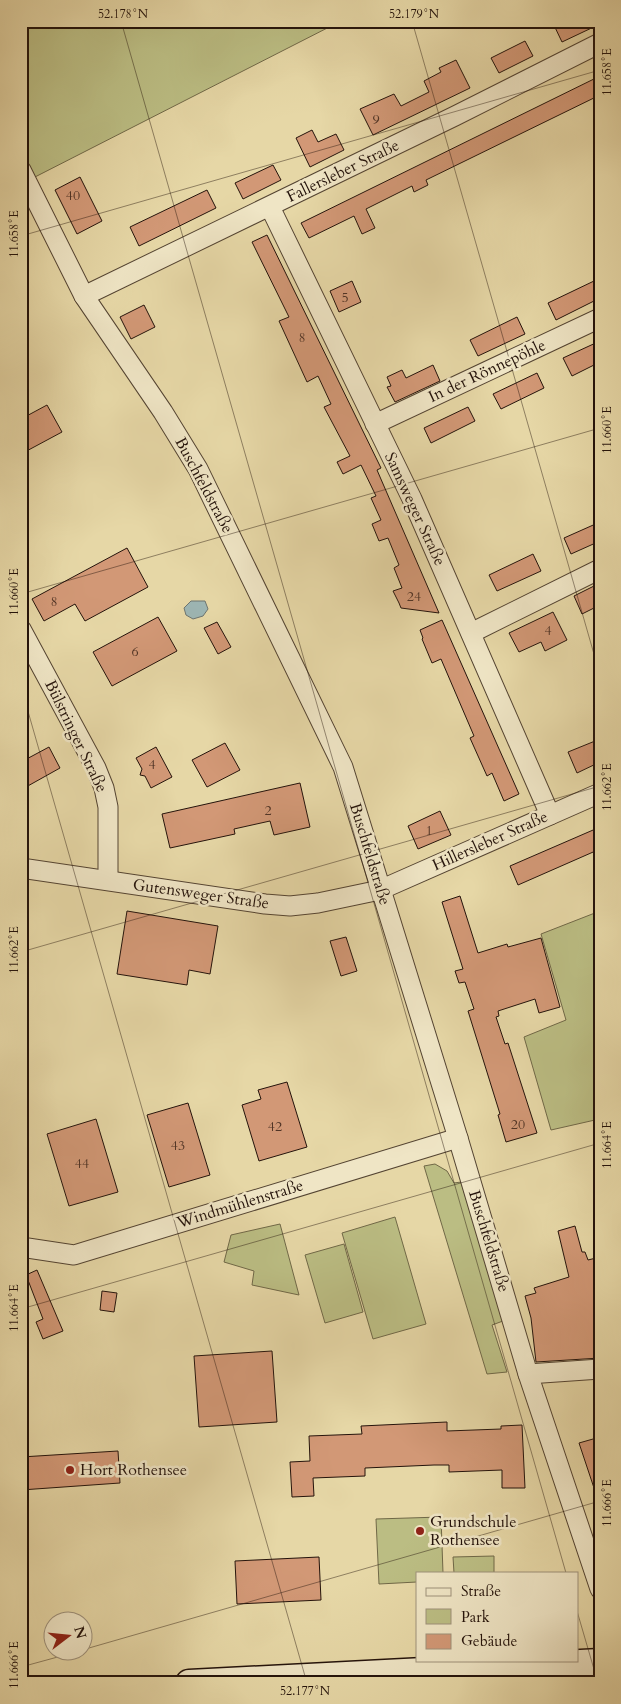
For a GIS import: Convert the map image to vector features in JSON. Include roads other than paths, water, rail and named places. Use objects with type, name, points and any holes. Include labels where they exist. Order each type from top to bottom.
[{"type":"main road","points":[[189,1683],[600,1662]]},
{"type":"street","name":"Fallersleber Straße","points":[[84,296],[270,207],[600,43]]},
{"type":"street","name":"Buschfeldstraße","points":[[21,170],[84,296],[198,469],[343,767],[458,1138],[528,1374],[600,1589]]},
{"type":"street","name":"Samsweger Straße","points":[[270,207],[412,499],[550,815]]},
{"type":"street","name":"In der Rönnepöhle","points":[[375,424],[600,318]]},
{"type":"street","points":[[470,633],[600,569]]},
{"type":"street","name":"Bülstringer Straße","points":[[21,629],[96,768],[104,788],[109,816],[108,880]]},
{"type":"street","name":"Hillersleber Straße","points":[[380,890],[600,793]]},
{"type":"street","name":"Gutensweger Straße","points":[[21,868],[265,904],[290,906],[318,903],[380,890]]},
{"type":"street","name":"Windmühlenstraße","points":[[21,1247],[74,1254],[458,1138]]},
{"type":"street","points":[[528,1374],[600,1369]]},
{"type":"water","points":[[191,601],[205,601],[208,609],[203,616],[193,619],[186,615],[184,608]]},
{"type":"place","name":"Hort Rothensee","points":[[70,1470]]},
{"type":"place","name":"Grundschule Rothensee","points":[[420,1531]]}]
